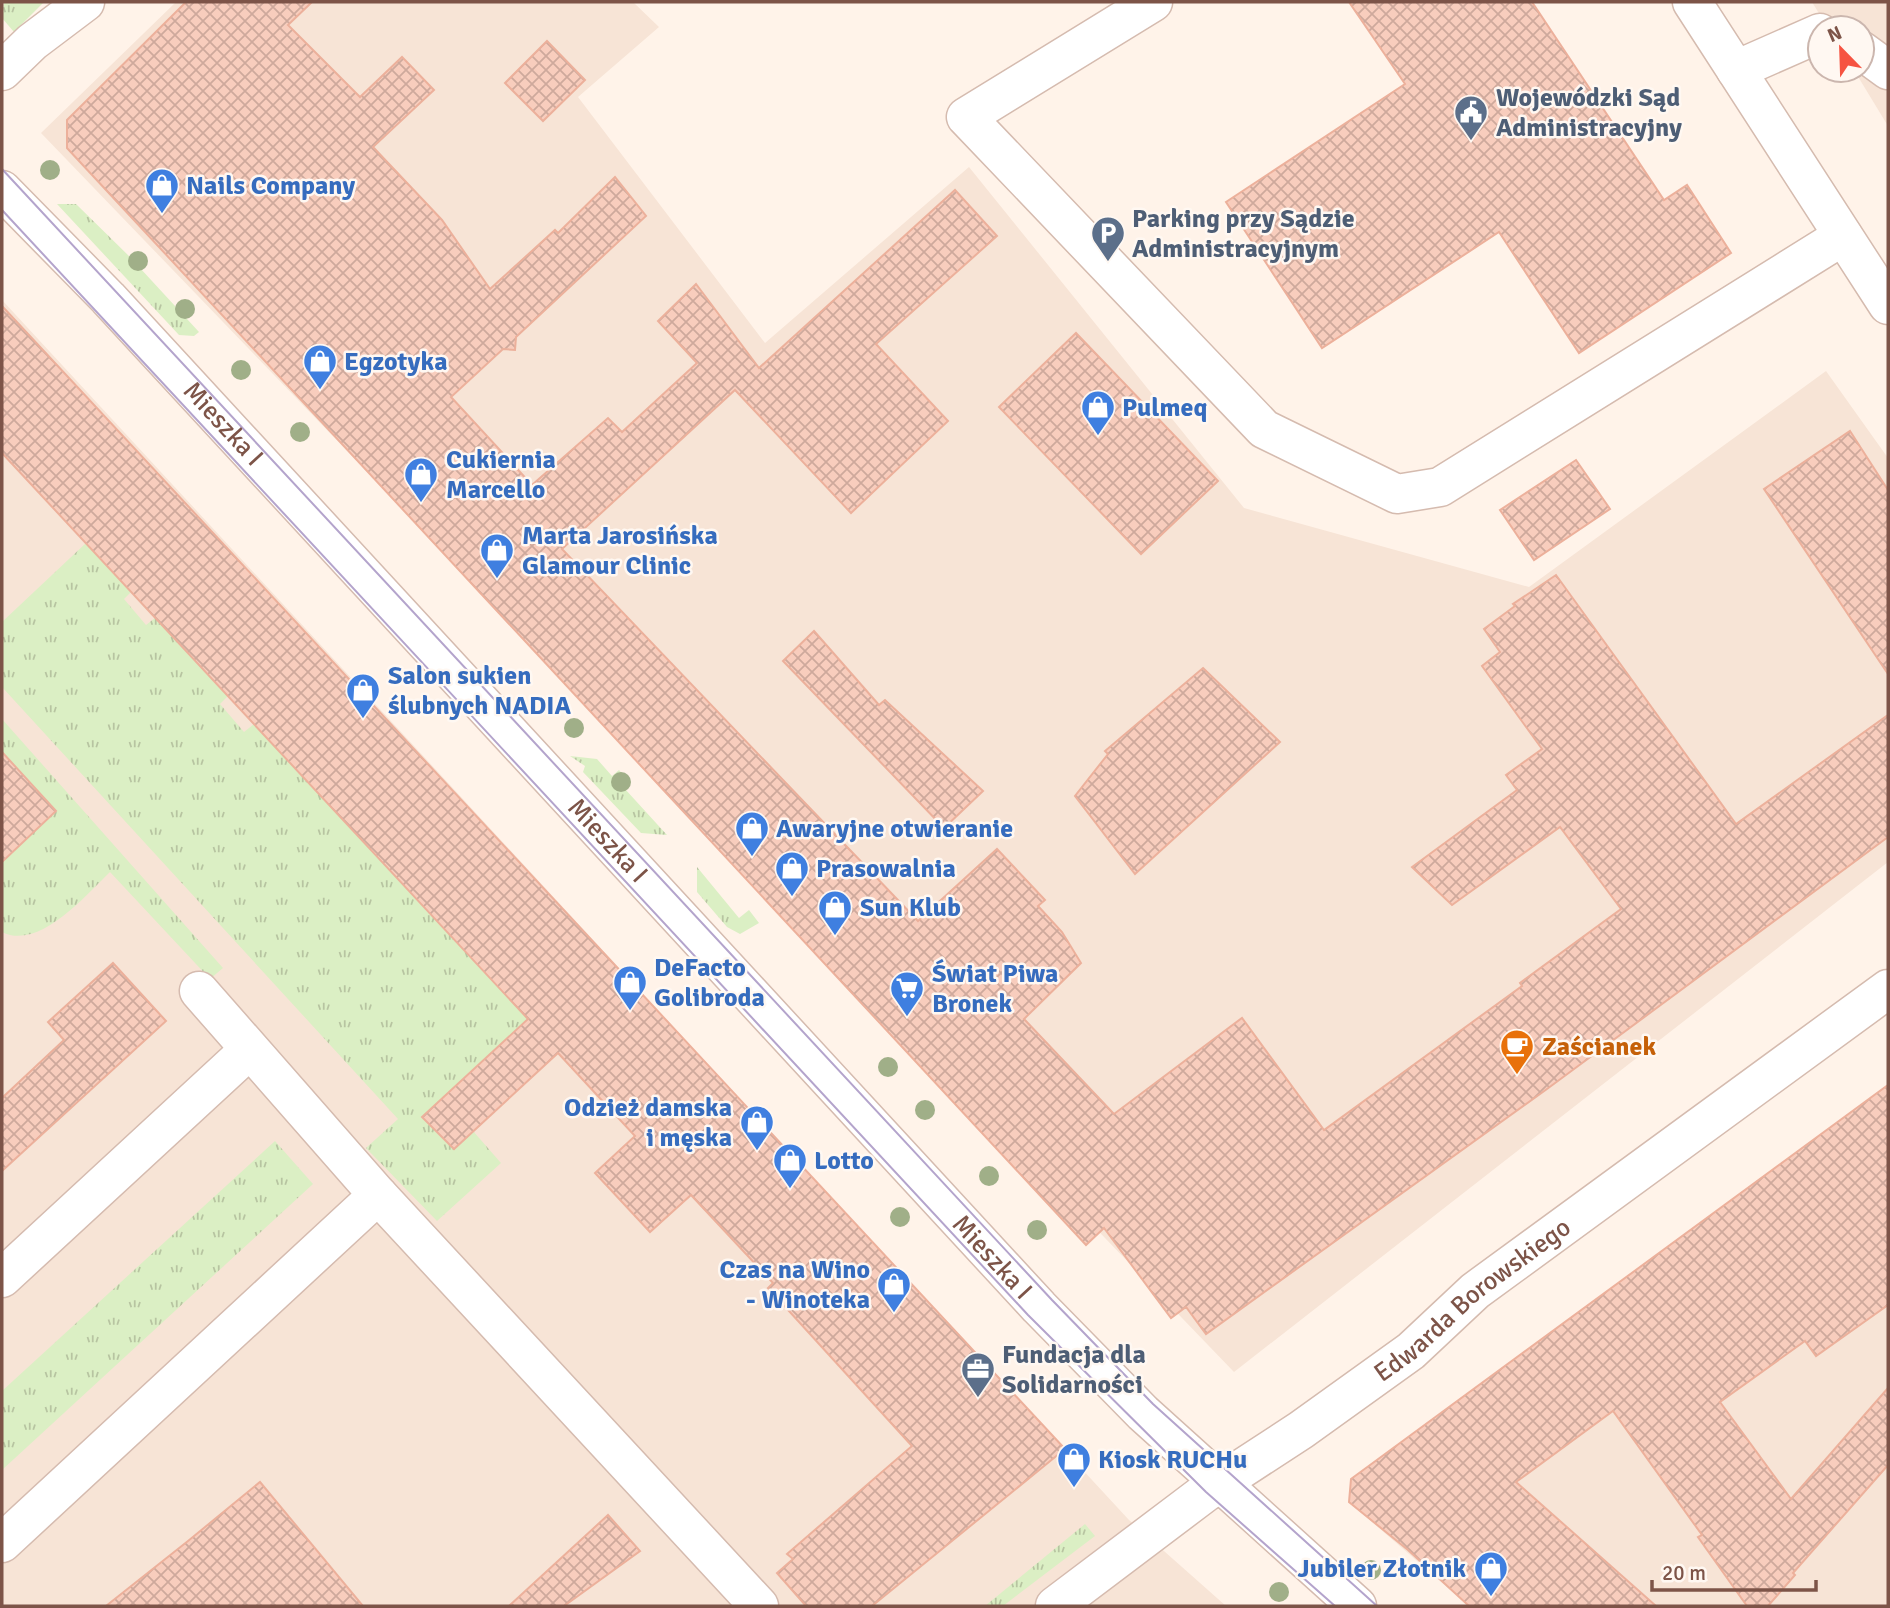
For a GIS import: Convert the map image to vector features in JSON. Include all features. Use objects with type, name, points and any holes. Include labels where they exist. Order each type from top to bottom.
[{"type":"street","points":[[2,71],[32,42],[85,2]]},
{"type":"street","points":[[1153,2],[966,117],[1264,429],[1397,494],[1440,487],[1843,236]]},
{"type":"street","points":[[1692,2],[1888,305]]},
{"type":"street","points":[[1736,70],[1806,39]]},
{"type":"street","name":"Mieszka I","points":[[2,190],[108,298],[1039,1307],[1143,1413],[1357,1606]]},
{"type":"street","name":"Edwarda Borowskiego","points":[[1055,1606],[1220,1483],[1301,1430],[1411,1351],[1475,1291],[1888,989]]},
{"type":"street","points":[[199,991],[378,1195],[759,1606]]},
{"type":"street","points":[[2,1278],[249,1050]]},
{"type":"street","points":[[2,1543],[378,1195]]},
{"type":"shaded area","points":[[176,2],[633,2],[659,27],[578,97],[765,343],[969,167],[1244,508],[1529,587],[1826,371],[1888,458],[1888,862],[1234,1372],[41,133]]},
{"type":"shaded area","points":[[1812,2],[1888,2],[1888,126],[1862,84],[1876,84],[1876,14],[1819,14]]},
{"type":"shaded area","points":[[2,300],[1129,1520],[1226,1606],[2,1606]]},
{"type":"shaded area","points":[[1888,1089],[1888,1606],[1469,1606],[1349,1502],[1351,1479]]},
{"type":"green space","points":[[4,2],[44,2],[14,32],[2,18]]},
{"type":"green space","points":[[57,204],[76,204],[131,258],[139,252],[147,261],[140,268],[199,332],[194,336],[179,335]]},
{"type":"green space","points":[[86,543],[131,592],[124,599],[146,625],[155,618],[228,696],[220,704],[244,732],[254,724],[528,1019],[422,1117],[454,1149],[473,1131],[501,1163],[437,1221],[366,1148],[398,1119],[2,687],[2,622]]},
{"type":"green space","points":[[2,719],[223,968],[210,979],[110,872],[75,906],[46,927],[31,934],[16,936],[2,932],[2,862],[56,811],[2,752]]},
{"type":"green space","points":[[570,756],[597,759],[612,776],[619,770],[630,783],[625,789],[667,835],[641,833],[583,772],[585,766]]},
{"type":"green space","points":[[697,867],[739,918],[749,910],[759,923],[740,934],[727,927],[697,892]]},
{"type":"green space","points":[[275,1141],[313,1184],[2,1470],[2,1391]]},
{"type":"green space","points":[[1085,1524],[1095,1536],[1003,1606],[985,1606]]},
{"type":"building","points":[[186,2],[312,2],[288,25],[360,97],[402,57],[434,90],[373,147],[442,220],[490,289],[555,230],[558,233],[615,177],[646,216],[516,337],[515,350],[503,349],[451,397],[532,485],[608,418],[622,432],[697,363],[658,321],[696,284],[759,368],[955,190],[997,236],[876,344],[948,421],[851,513],[735,390],[562,549],[918,921],[997,849],[1045,900],[1038,906],[1062,932],[1081,963],[1024,1019],[1114,1114],[1242,1018],[1324,1130],[1522,986],[1520,983],[1621,909],[1560,827],[1452,905],[1412,867],[1517,790],[1506,775],[1542,749],[1482,666],[1500,652],[1484,629],[1515,606],[1513,604],[1556,575],[1736,824],[1888,715],[1888,837],[1547,1089],[1206,1334],[1186,1307],[1171,1318],[1104,1228],[1086,1245],[67,148],[67,120]]},
{"type":"building","name":"Wojewódzki Sąd Administracyjny","points":[[1349,2],[1532,2],[1664,200],[1687,185],[1731,253],[1579,353],[1499,232],[1322,348],[1226,202],[1405,84]]},
{"type":"building","points":[[547,41],[585,80],[543,121],[505,83]]},
{"type":"building","points":[[2,306],[1065,1449],[872,1606],[806,1606],[777,1573],[793,1559],[787,1554],[912,1446],[768,1288],[773,1283],[691,1195],[650,1232],[595,1173],[635,1136],[558,1053],[454,1149],[422,1117],[528,1019],[2,453]]},
{"type":"building","points":[[1076,333],[1218,481],[1141,554],[999,407]]},
{"type":"building","points":[[1850,431],[1888,490],[1888,674],[1764,489]]},
{"type":"building","points":[[1576,460],[1610,509],[1534,560],[1500,510]]},
{"type":"building","points":[[814,631],[879,705],[885,700],[983,791],[944,828],[783,661]]},
{"type":"building","points":[[1203,668],[1280,742],[1135,874],[1075,796],[1108,754],[1105,751]]},
{"type":"building","points":[[2,752],[56,811],[2,862]]},
{"type":"building","points":[[113,963],[166,1021],[2,1171],[2,1098],[64,1040],[48,1022]]},
{"type":"building","points":[[1888,1085],[1888,1305],[1816,1356],[1805,1341],[1720,1402],[1791,1499],[1888,1388],[1888,1465],[1793,1573],[1795,1575],[1768,1606],[1747,1606],[1698,1537],[1702,1535],[1613,1411],[1516,1482],[1656,1606],[1469,1606],[1408,1550],[1349,1502],[1351,1479]]},
{"type":"building","points":[[260,1482],[363,1606],[106,1606],[188,1541]]},
{"type":"building","points":[[608,1515],[640,1551],[564,1606],[509,1606]]},
{"type":"tram line","points":[[2,169],[1052,1300],[1153,1404],[1377,1606]]},
{"type":"tram line","points":[[2,210],[1028,1315],[1206,1492],[1335,1606]]},
{"type":"place","name":"Wojewódzki Sąd Administracyjny","points":[[1471,142]]},
{"type":"place","name":"Nails Company","points":[[162,215]]},
{"type":"place","name":"Parking przy Sądzie Administracyjnym","points":[[1108,263]]},
{"type":"place","name":"Egzotyka","points":[[320,391]]},
{"type":"place","name":"Pulmeq","points":[[1098,437]]},
{"type":"place","name":"Cukiernia Marcello","points":[[421,504]]},
{"type":"place","name":"Marta Jarosińska Glamour Clinic","points":[[497,580]]},
{"type":"place","name":"Salon sukien ślubnych NADIA","points":[[363,720]]},
{"type":"place","name":"Awaryjne otwieranie","points":[[752,858]]},
{"type":"place","name":"Prasowalnia","points":[[792,898]]},
{"type":"place","name":"Sun Klub","points":[[835,937]]},
{"type":"place","name":"DeFacto Golibroda","points":[[630,1012]]},
{"type":"place","name":"Świat Piwa Bronek","points":[[907,1018]]},
{"type":"place","name":"Zaścianek","points":[[1517,1076]]},
{"type":"place","name":"Odzież damska i męska","points":[[757,1152]]},
{"type":"place","name":"Lotto","points":[[790,1190]]},
{"type":"place","name":"Czas na Wino - Winoteka","points":[[894,1314]]},
{"type":"place","name":"Fundacja dla Solidarności","points":[[978,1399]]},
{"type":"place","name":"Kiosk RUCHu","points":[[1074,1489]]},
{"type":"place","name":"Jubiler Złotnik","points":[[1491,1598]]}]
